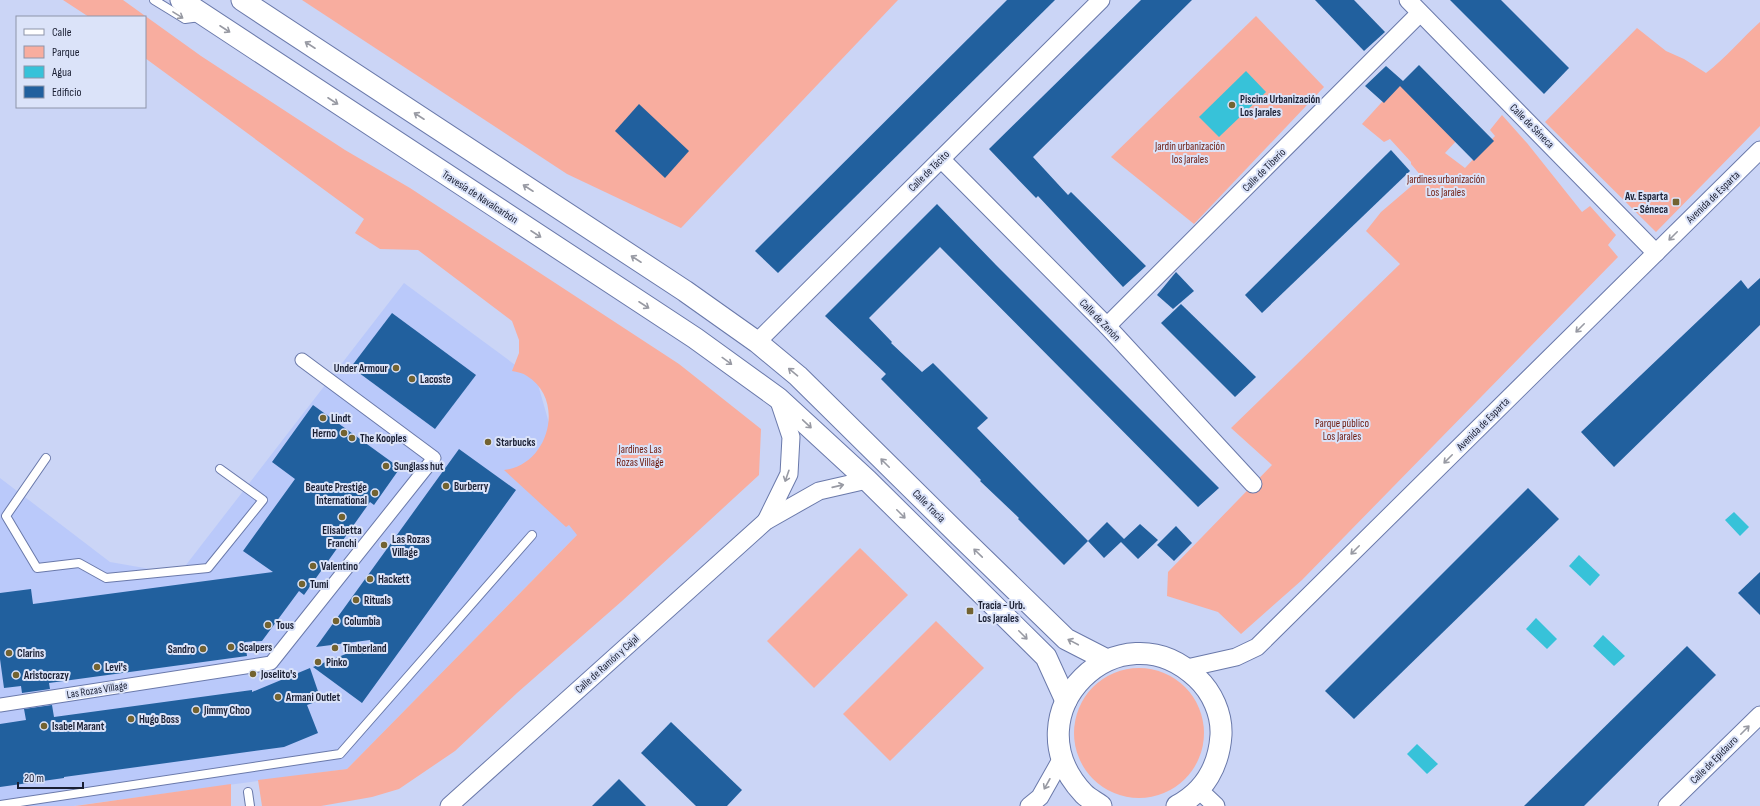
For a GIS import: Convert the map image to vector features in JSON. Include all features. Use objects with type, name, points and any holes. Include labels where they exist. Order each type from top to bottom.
[{"type":"street","name":"Travesía de Navalcarbón","points":[[181,0],[695,338],[778,398]]},
{"type":"street","points":[[242,0],[685,291],[757,342]]},
{"type":"street","name":"Calle de Tácito","points":[[757,342],[1101,0]]},
{"type":"street","name":"Calle de Séneca","points":[[1408,0],[1656,253]]},
{"type":"street","name":"Calle de Tiberio","points":[[1107,326],[1420,13]]},
{"type":"street","name":"Avenida de Esparta","points":[[1187,668],[1236,657],[1257,647],[1760,150]]},
{"type":"street","name":"Calle de Zenón","points":[[942,159],[1107,326],[1253,484]]},
{"type":"street","name":"Calle Tracia","points":[[757,342],[798,376],[954,531],[1066,639],[1107,660]]},
{"type":"street","name":"Las Rozas Village","points":[[0,705],[271,663],[434,458],[302,360]]},
{"type":"street","points":[[778,398],[867,480],[1046,657],[1066,701]]},
{"type":"street","name":"Calle de Ramón y Cajal","points":[[766,521],[789,474],[791,437],[778,398]]},
{"type":"street","name":"Calle de Ramón y Cajal","points":[[449,806],[766,521],[819,491],[867,480]]},
{"type":"street","points":[[1101,806],[1085,795],[1071,778],[1062,758],[1058,729],[1066,701],[1083,677],[1094,667],[1107,660],[1127,654],[1148,654],[1168,658],[1187,668],[1204,684],[1215,704],[1221,726],[1220,749],[1213,771],[1200,790],[1178,806]]},
{"type":"street","name":"Calle de Epidauro","points":[[1667,806],[1760,715]]},
{"type":"street","points":[[1029,806],[1040,797],[1062,758]]},
{"type":"street","points":[[1200,790],[1216,806]]},
{"type":"lane","points":[[154,0],[185,19],[205,16]]},
{"type":"lane","points":[[46,458],[6,516],[37,568],[79,564],[106,578],[208,568],[263,500],[220,469]]},
{"type":"lane","points":[[0,804],[340,754],[532,535]]},
{"type":"lane","points":[[248,792],[250,806]]},
{"type":"shaded area","name":"Las Rozas Village","points":[[404,283],[537,381],[580,532],[347,769],[73,806],[0,806],[0,478],[110,562],[179,574]]},
{"type":"green space","name":"Jardines Las Rozas Village","points":[[63,0],[123,0],[145,16],[87,16]]},
{"type":"green space","points":[[302,0],[898,0],[681,228],[567,174]]},
{"type":"green space","name":"Jardín urbanización los Jarales","points":[[1256,16],[1324,87],[1194,224],[1111,157]]},
{"type":"green space","name":"Jardines Las Rozas Village","points":[[146,17],[201,56],[345,150],[410,188],[679,364],[761,429],[759,475],[622,601],[517,693],[455,751],[399,789],[372,797],[321,806],[262,806],[258,780],[347,769],[577,535],[569,525],[566,527],[504,470],[520,466],[532,457],[541,444],[547,430],[549,415],[546,400],[539,387],[522,373],[512,371],[519,353],[519,340],[512,321],[418,250],[380,249],[355,233],[364,219],[146,59]]},
{"type":"green space","points":[[1760,22],[1760,126],[1656,232],[1545,122],[1637,28],[1666,51],[1684,59],[1706,73]]},
{"type":"green space","name":"Parque público Los Jarales","points":[[1400,82],[1458,139],[1445,153],[1465,168],[1495,136],[1490,130],[1502,115],[1527,143],[1582,212],[1590,206],[1616,235],[1608,245],[1618,257],[1302,580],[1241,634],[1218,612],[1167,596],[1168,572],[1272,465],[1231,428],[1400,264],[1366,231],[1381,212],[1422,177],[1411,162],[1390,139],[1384,142],[1362,124]]},
{"type":"green space","points":[[860,548],[908,595],[814,688],[767,641]]},
{"type":"green space","points":[[936,621],[984,668],[890,761],[843,714]]},
{"type":"green space","points":[[1145,668],[1164,673],[1185,687],[1199,708],[1203,720],[1203,746],[1199,758],[1185,779],[1164,793],[1152,797],[1133,798],[1114,793],[1093,779],[1079,758],[1075,746],[1074,727],[1079,708],[1093,687],[1114,673],[1126,669]]},
{"type":"green space","points":[[231,784],[231,806],[75,806]]},
{"type":"water","name":"Piscina Urbanización Los Jarales","points":[[1246,71],[1266,92],[1219,137],[1199,117]]},
{"type":"water","points":[[1734,512],[1749,527],[1740,536],[1725,520]]},
{"type":"water","points":[[1579,555],[1600,575],[1590,586],[1569,566]]},
{"type":"water","points":[[1536,618],[1557,639],[1547,649],[1526,629]]},
{"type":"water","points":[[1603,635],[1625,656],[1614,666],[1593,646]]},
{"type":"water","points":[[1417,744],[1438,764],[1427,774],[1407,754]]},
{"type":"building","points":[[1007,0],[1055,0],[778,273],[755,251]]},
{"type":"building","points":[[1141,0],[1192,0],[1033,157],[1068,195],[1071,192],[1146,266],[1123,287],[1038,196],[1036,198],[989,149]]},
{"type":"building","points":[[1315,0],[1354,0],[1385,32],[1364,51]]},
{"type":"building","points":[[1450,0],[1501,0],[1569,68],[1544,94]]},
{"type":"building","points":[[1419,65],[1494,141],[1474,161],[1400,86],[1384,103],[1365,86],[1386,66],[1403,81]]},
{"type":"building","points":[[639,104],[689,151],[665,178],[615,131]]},
{"type":"building","points":[[1391,150],[1410,171],[1262,313],[1245,295]]},
{"type":"building","points":[[937,204],[1219,488],[1198,507],[940,247],[869,318],[892,342],[891,343],[922,372],[933,363],[988,418],[977,428],[1088,541],[1064,565],[1018,519],[1019,518],[980,481],[981,480],[881,379],[886,374],[825,316]]},
{"type":"building","points":[[1176,272],[1194,291],[1173,309],[1157,295]]},
{"type":"building","points":[[1760,278],[1760,325],[1614,467],[1581,432],[1741,280],[1748,289]]},
{"type":"building","points":[[1181,304],[1256,377],[1235,397],[1161,323]]},
{"type":"building","points":[[392,313],[476,375],[435,429],[351,367]]},
{"type":"building","points":[[313,405],[400,468],[374,505],[370,502],[304,595],[299,591],[262,641],[245,642],[247,656],[49,683],[50,689],[22,693],[21,686],[4,688],[0,659],[0,593],[31,589],[33,604],[273,572],[243,551],[295,479],[272,462]]},
{"type":"building","points":[[459,449],[516,490],[362,703],[313,667],[371,644],[370,640],[316,647]]},
{"type":"building","points":[[1528,488],[1559,519],[1354,719],[1325,691]]},
{"type":"building","points":[[1107,522],[1124,539],[1140,524],[1158,540],[1138,559],[1121,542],[1104,558],[1088,541]]},
{"type":"building","points":[[1176,526],[1192,543],[1174,561],[1157,545]]},
{"type":"building","points":[[1760,572],[1760,615],[1738,593]]},
{"type":"building","points":[[1687,646],[1716,675],[1584,806],[1524,806]]},
{"type":"building","points":[[310,668],[321,700],[307,705],[318,733],[284,747],[0,787],[0,724],[26,720],[24,709],[52,705],[54,717],[252,690],[252,692]]},
{"type":"building","points":[[671,722],[742,790],[727,806],[696,806],[641,753]]},
{"type":"building","points":[[619,779],[646,806],[592,806]]},
{"type":"place","name":"Piscina Urbanización Los Jarales","points":[[1232,105]]},
{"type":"place","name":"Av. Esparta - Séneca","points":[[1676,202]]},
{"type":"place","name":"Under Armour","points":[[396,368]]},
{"type":"place","name":"Lacoste","points":[[412,379]]},
{"type":"place","name":"Lindt","points":[[323,418]]},
{"type":"place","name":"Herno","points":[[344,433]]},
{"type":"place","name":"The Kooples","points":[[352,438]]},
{"type":"place","name":"Starbucks","points":[[488,442]]},
{"type":"place","name":"Sunglass hut","points":[[386,466]]},
{"type":"place","name":"Burberry","points":[[446,486]]},
{"type":"place","name":"Beaute Prestige International","points":[[375,493]]},
{"type":"place","name":"Elisabetta Franchi","points":[[342,517]]},
{"type":"place","name":"Las Rozas Village","points":[[384,545]]},
{"type":"place","name":"Valentino","points":[[313,566]]},
{"type":"place","name":"Hackett","points":[[370,579]]},
{"type":"place","name":"Tumi","points":[[302,584]]},
{"type":"place","name":"Rituals","points":[[356,600]]},
{"type":"place","name":"Tracia - Urb. Los Jarales","points":[[970,611]]},
{"type":"place","name":"Columbia","points":[[336,621]]},
{"type":"place","name":"Tous","points":[[268,625]]},
{"type":"place","name":"Scalpers","points":[[231,647]]},
{"type":"place","name":"Timberland","points":[[335,648]]},
{"type":"place","name":"Sandro","points":[[203,649]]},
{"type":"place","name":"Clarins","points":[[9,653]]},
{"type":"place","name":"Pinko","points":[[318,662]]},
{"type":"place","name":"Levi's","points":[[97,667]]},
{"type":"place","name":"Joselito's","points":[[253,674]]},
{"type":"place","name":"Aristocrazy","points":[[16,675]]},
{"type":"place","name":"Armani Outlet","points":[[278,697]]},
{"type":"place","name":"Jimmy Choo","points":[[196,710]]},
{"type":"place","name":"Hugo Boss","points":[[131,719]]},
{"type":"place","name":"Isabel Marant","points":[[44,726]]},
{"type":"park label","name":"Jardines urbanización Los Jarales","points":[[1446,185]]}]
